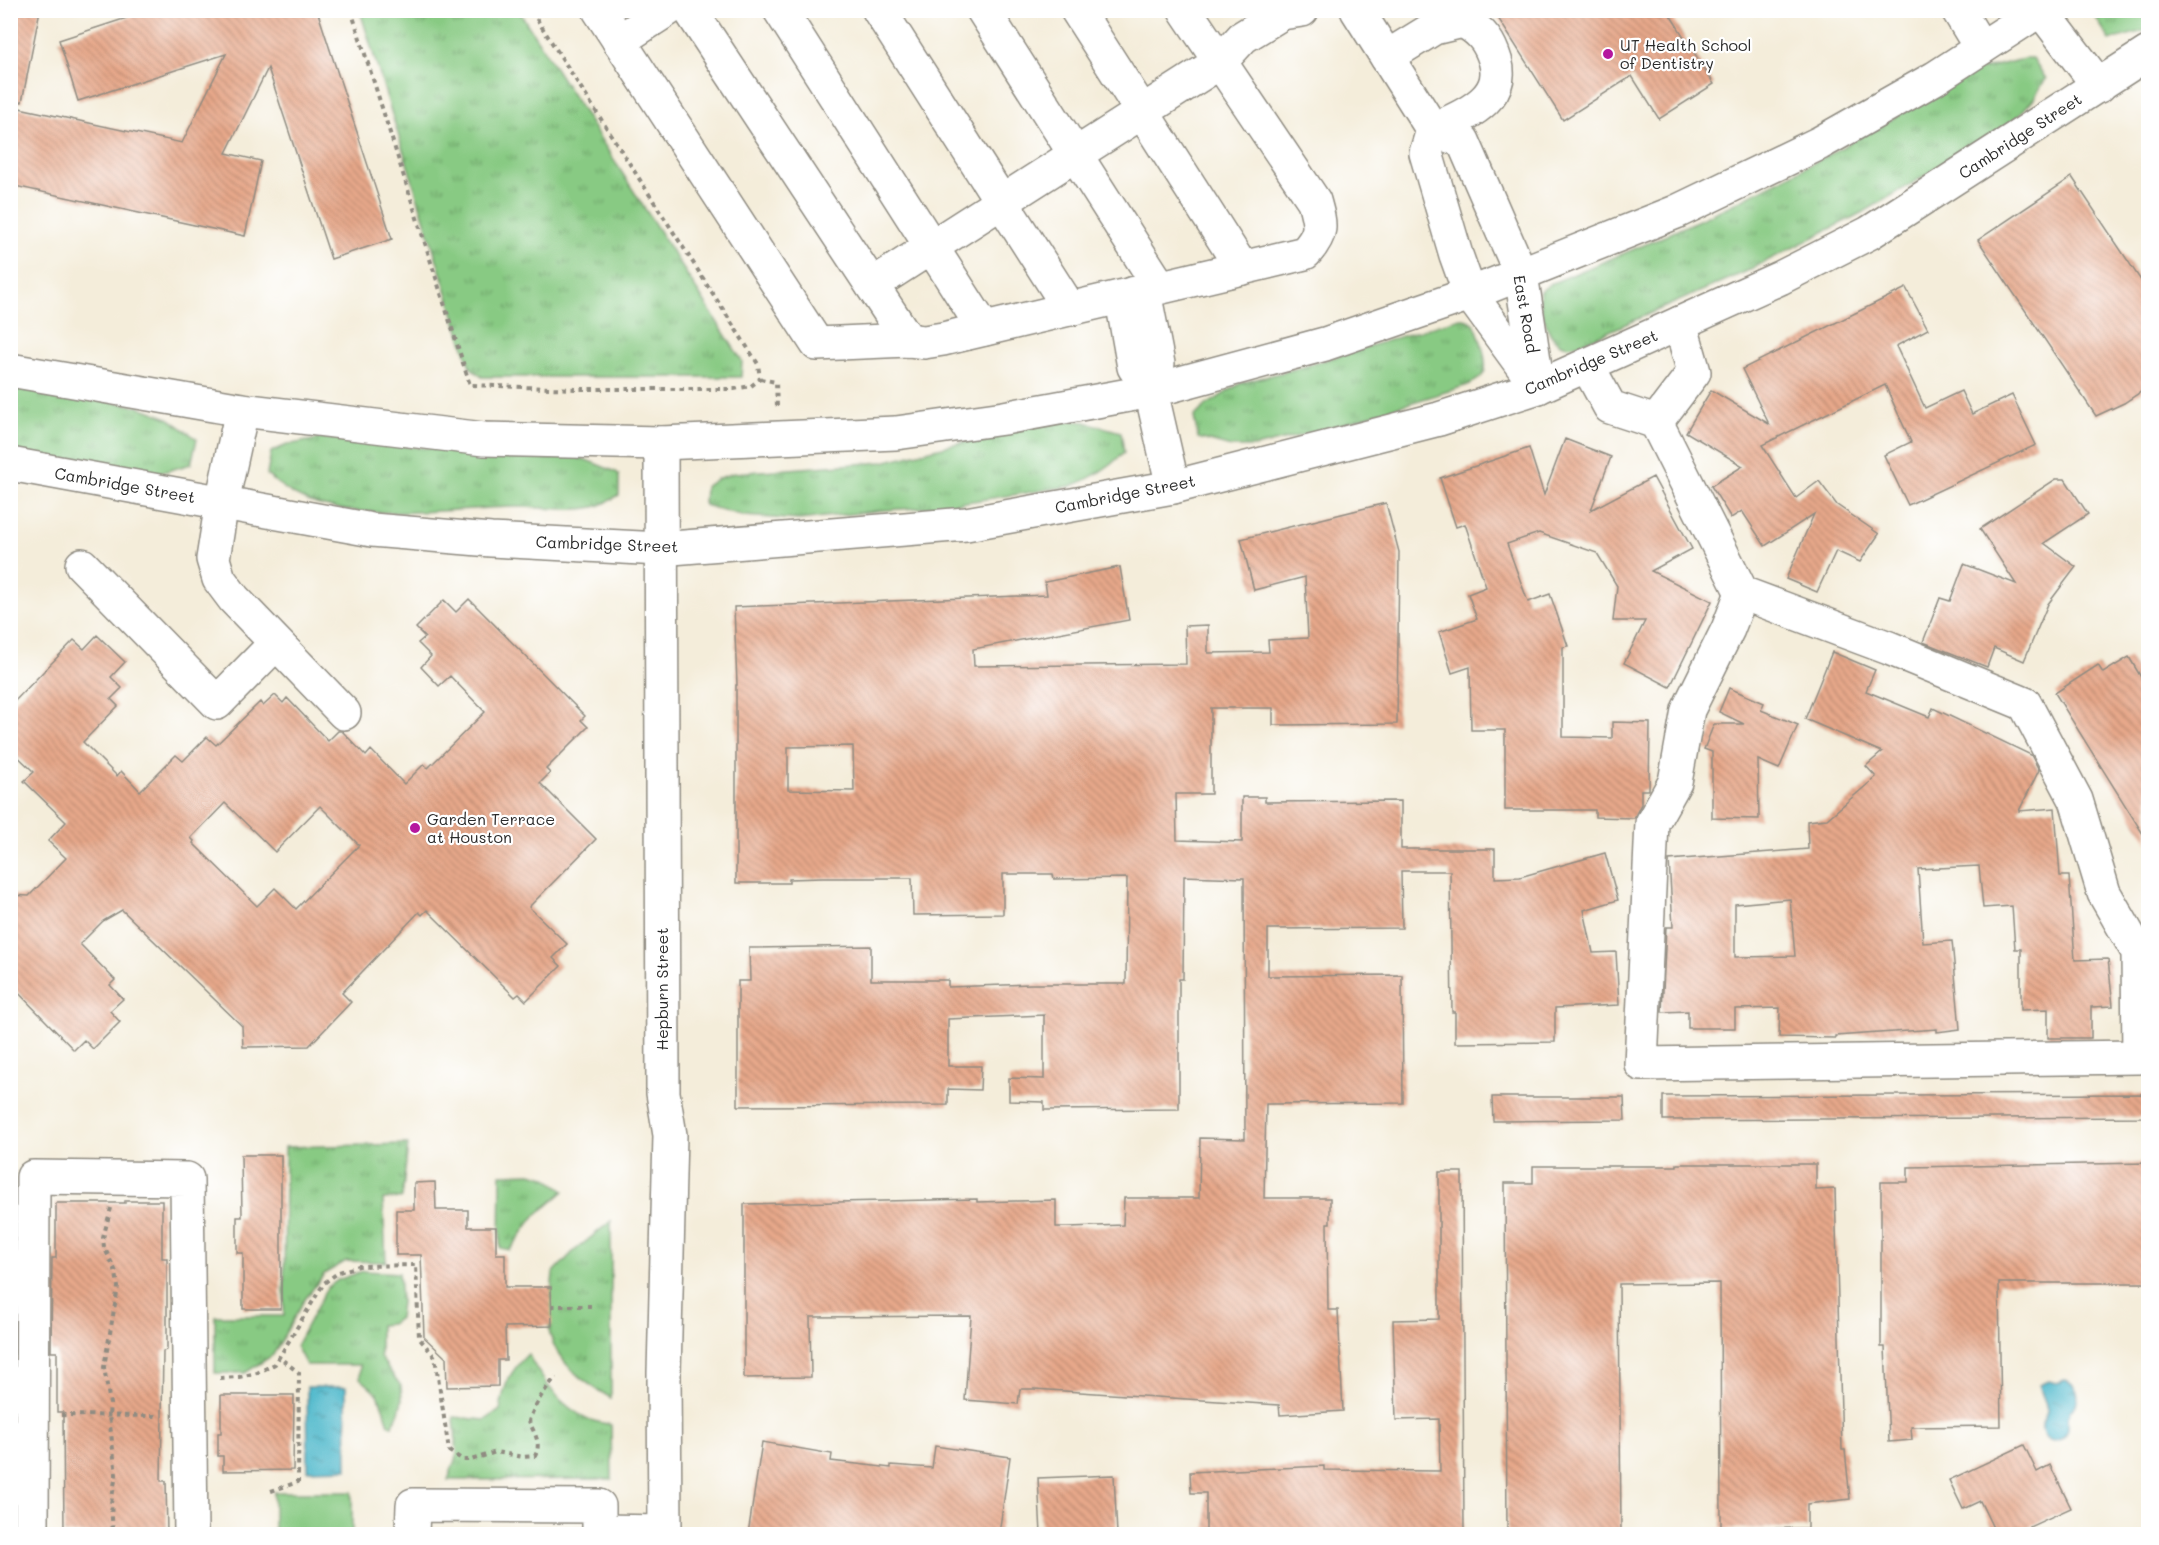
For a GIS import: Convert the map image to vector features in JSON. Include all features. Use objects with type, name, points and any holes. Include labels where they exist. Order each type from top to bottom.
[{"type":"street","points":[[599,10],[817,344],[908,340],[924,342],[943,339],[1305,253],[1318,239],[1319,219],[1314,201],[1185,10]]},
{"type":"street","points":[[619,40],[667,10]]},
{"type":"street","points":[[690,10],[908,340]]},
{"type":"street","points":[[780,10],[984,329]]},
{"type":"street","points":[[879,10],[1070,309]]},
{"type":"street","points":[[983,10],[1075,155],[1146,291],[1158,364],[1151,391],[1173,486]]},
{"type":"street","points":[[1077,10],[1242,268]]},
{"type":"street","points":[[1357,10],[1386,57],[1433,130],[1475,110],[1498,82],[1498,67],[1491,47],[1478,29],[1463,21],[1434,28],[1386,57]]},
{"type":"street","points":[[1958,10],[1981,48]]},
{"type":"street","points":[[10,370],[242,410],[484,439],[661,443],[896,433],[1004,418],[1151,391],[1325,344],[1470,294],[1676,212],[1820,143],[1935,78],[2041,10],[2099,86]]},
{"type":"street","points":[[872,285],[1220,62],[1251,54],[1292,28],[1302,11]]},
{"type":"street","name":"Cambridge Street","points":[[10,464],[372,530],[491,540],[660,549],[966,524],[1173,486],[1439,419],[1538,387],[1780,278],[1869,233],[2148,53]]},
{"type":"street","name":"East Road","points":[[1433,130],[1463,141],[1521,273],[1538,387],[1470,294],[1426,153],[1433,130]]},
{"type":"street","points":[[1656,422],[1694,372],[1680,323]]},
{"type":"street","points":[[1587,365],[1610,407],[1656,422],[1742,593],[1889,648],[2025,704],[2076,800],[2104,893],[2138,952],[2139,1057],[1641,1064],[1652,823],[1676,782],[1688,710],[1728,629],[1742,593]]},
{"type":"street","points":[[242,410],[222,502],[213,559],[219,579],[234,599],[345,712]]},
{"type":"street","name":"Hepburn Street","points":[[661,443],[663,1093],[670,1135],[664,1373],[665,1533]]},
{"type":"street","points":[[82,565],[217,703],[276,643]]},
{"type":"street","points":[[32,1534],[33,1177],[187,1179],[191,1534]]},
{"type":"street","points":[[412,1534],[413,1505],[599,1506],[599,1533],[665,1533]]},
{"type":"path","points":[[351,10],[470,385],[575,389],[734,389],[751,386],[760,380],[776,382],[779,438]]},
{"type":"path","points":[[531,10],[758,364],[760,380]]},
{"type":"path","points":[[113,1534],[111,1503],[116,1475],[109,1416],[110,1404],[104,1367],[118,1287],[116,1272],[104,1247],[103,1238],[118,1178]]},
{"type":"path","points":[[188,1377],[239,1377],[257,1373],[275,1364],[324,1283],[339,1272],[359,1266],[416,1265],[419,1338],[435,1357],[449,1451],[463,1460],[471,1460],[496,1452],[524,1457],[535,1456],[539,1449],[538,1440],[529,1421],[534,1408],[556,1377]]},
{"type":"path","points":[[551,1306],[591,1306]]},
{"type":"path","points":[[271,1491],[298,1482],[299,1373],[279,1357]]},
{"type":"path","points":[[33,1415],[189,1416]]},
{"type":"green space","points":[[360,11],[519,11],[742,361],[741,377],[482,377],[470,367]]},
{"type":"green space","points":[[2102,11],[2148,11],[2148,30],[2110,40],[2096,18]]},
{"type":"green space","points":[[2033,58],[2046,79],[2034,98],[2010,126],[1867,210],[1745,272],[1580,344],[1567,346],[1557,342],[1547,328],[1541,310],[1540,292],[1550,284],[1656,240],[1731,205],[1827,156],[1975,71]]},
{"type":"green space","points":[[1460,318],[1473,323],[1485,360],[1485,370],[1482,375],[1468,385],[1326,429],[1255,447],[1231,447],[1198,438],[1194,417],[1205,406],[1241,383],[1303,367]]},
{"type":"green space","points":[[11,382],[140,407],[168,418],[197,439],[191,464],[145,474],[11,451]]},
{"type":"green space","points":[[1060,420],[1085,422],[1121,432],[1124,453],[1112,464],[1071,486],[934,507],[799,520],[744,516],[704,505],[705,487],[717,479],[734,473],[883,462]]},
{"type":"green space","points":[[323,438],[410,447],[579,457],[616,472],[619,475],[619,495],[601,505],[585,508],[516,507],[398,513],[375,512],[328,507],[311,502],[288,491],[267,475],[271,452],[287,445]]},
{"type":"green space","points":[[408,1144],[402,1198],[383,1199],[386,1262],[346,1261],[324,1274],[303,1302],[273,1355],[245,1373],[215,1373],[215,1316],[284,1316],[285,1147]]},
{"type":"green space","points":[[531,1173],[545,1177],[564,1191],[534,1217],[510,1250],[500,1248],[501,1174]]},
{"type":"green space","points":[[611,1221],[611,1398],[592,1386],[566,1364],[554,1346],[549,1322],[553,1273],[573,1252]]},
{"type":"green space","points":[[363,1271],[399,1273],[401,1302],[399,1318],[391,1324],[380,1325],[380,1357],[401,1386],[402,1400],[392,1426],[389,1424],[378,1394],[360,1378],[360,1365],[306,1365],[296,1346],[327,1288],[338,1280]]},
{"type":"green space","points":[[528,1354],[539,1373],[560,1400],[588,1419],[611,1425],[612,1479],[448,1480],[457,1454],[454,1417],[485,1420],[500,1410],[508,1379]]},
{"type":"green space","points":[[274,1492],[352,1492],[352,1534],[274,1534]]},
{"type":"water","points":[[2065,1380],[2075,1387],[2078,1399],[2070,1409],[2067,1433],[2061,1439],[2053,1441],[2043,1434],[2042,1422],[2047,1411],[2040,1385],[2049,1381],[2056,1383]]},
{"type":"water","points":[[307,1387],[346,1387],[347,1469],[308,1470]]},
{"type":"building","points":[[10,10],[40,10],[22,102],[10,101]]},
{"type":"building","points":[[151,10],[317,10],[392,239],[331,259],[268,68],[226,153],[261,161],[245,236],[10,185],[10,106],[182,143],[226,54],[78,101],[59,40]]},
{"type":"building","name":"UT Health School of Dentistry","points":[[1493,10],[1667,10],[1714,84],[1659,119],[1632,76],[1563,120]]},
{"type":"building","points":[[2072,177],[2148,291],[2148,387],[2124,403],[2096,416],[1978,240]]},
{"type":"building","points":[[1906,288],[1928,329],[1896,346],[1925,408],[1961,391],[1972,414],[2012,395],[2036,445],[1908,505],[1884,455],[1911,442],[1885,385],[1762,445],[1796,498],[1819,481],[1837,505],[1879,534],[1860,562],[1836,551],[1817,592],[1786,579],[1814,514],[1765,546],[1742,511],[1731,518],[1711,486],[1743,466],[1686,432],[1711,390],[1769,424],[1742,369]]},
{"type":"building","points":[[1565,439],[1611,457],[1591,510],[1653,477],[1692,549],[1651,571],[1712,601],[1670,687],[1624,663],[1645,621],[1613,621],[1617,586],[1597,553],[1539,533],[1507,544],[1528,602],[1550,594],[1568,646],[1563,647],[1563,737],[1612,738],[1612,722],[1650,723],[1649,790],[1641,790],[1641,804],[1634,818],[1595,817],[1595,810],[1505,810],[1505,730],[1471,730],[1470,667],[1452,673],[1439,632],[1477,619],[1468,594],[1486,587],[1465,524],[1456,527],[1440,478],[1529,448],[1544,495]]},
{"type":"building","points":[[2056,479],[2065,479],[2088,514],[2044,543],[2076,567],[2048,604],[2024,661],[1994,648],[1987,667],[1923,642],[1940,598],[1950,601],[1964,564],[2016,584],[1980,529]]},
{"type":"building","points":[[1386,503],[1399,552],[1397,724],[1273,725],[1273,708],[1211,708],[1211,794],[1176,794],[1177,840],[1242,842],[1242,797],[1265,797],[1265,802],[1401,801],[1401,849],[1495,849],[1495,878],[1520,877],[1605,853],[1618,900],[1584,910],[1593,953],[1616,952],[1619,1005],[1555,1008],[1555,1042],[1455,1043],[1455,1012],[1452,1012],[1450,871],[1401,871],[1402,928],[1268,929],[1268,976],[1402,975],[1403,1103],[1266,1104],[1264,1198],[1330,1198],[1330,1223],[1327,1223],[1328,1310],[1338,1310],[1343,1411],[1280,1415],[1279,1405],[1034,1389],[1020,1389],[1018,1404],[965,1400],[971,1316],[810,1317],[811,1377],[744,1378],[744,1204],[977,1199],[977,1202],[1056,1200],[1056,1227],[1069,1227],[1123,1225],[1124,1198],[1199,1198],[1200,1138],[1245,1139],[1244,878],[1184,876],[1183,979],[1179,979],[1179,1109],[1044,1110],[1044,1102],[1009,1101],[1009,1078],[1044,1079],[1044,1015],[948,1019],[948,1066],[981,1066],[980,1090],[948,1089],[948,1105],[738,1106],[738,981],[750,981],[749,948],[871,946],[871,980],[948,980],[948,987],[1126,984],[1127,878],[1054,879],[1053,874],[1003,874],[1003,914],[913,915],[912,878],[822,878],[789,879],[789,883],[736,883],[737,685],[734,607],[1047,595],[1045,582],[1120,567],[1129,620],[973,649],[974,666],[1186,664],[1185,626],[1208,625],[1208,653],[1269,652],[1268,640],[1308,638],[1305,577],[1254,590],[1241,539]],"holes":[[[853,746],[854,791],[788,790],[788,747]]]},
{"type":"building","name":"Garden Terrace at Houston","points":[[469,599],[585,716],[581,720],[588,727],[546,769],[550,773],[540,783],[596,839],[529,907],[567,944],[553,958],[561,966],[526,1001],[519,994],[515,997],[427,910],[422,915],[419,912],[342,993],[351,1002],[309,1046],[243,1047],[242,1026],[122,910],[103,921],[80,944],[115,980],[110,985],[123,999],[110,1011],[120,1022],[93,1049],[84,1040],[74,1050],[10,984],[10,895],[29,896],[66,858],[48,841],[66,822],[24,781],[34,772],[10,749],[10,706],[74,640],[84,649],[97,635],[125,662],[111,677],[122,688],[111,699],[118,706],[83,742],[117,776],[121,771],[140,791],[176,755],[183,761],[207,737],[216,745],[260,702],[263,706],[275,695],[283,703],[287,698],[328,741],[338,731],[342,731],[366,756],[371,750],[404,784],[424,764],[428,768],[485,712],[450,676],[439,686],[421,667],[431,656],[418,643],[425,637],[416,628],[444,600],[456,612]],"holes":[[[225,803],[275,852],[320,806],[359,845],[296,909],[275,888],[257,906],[193,843],[191,838]]]},
{"type":"building","points":[[1832,652],[1875,670],[1866,691],[1929,717],[1933,708],[2031,755],[2039,770],[2019,811],[2055,808],[2060,876],[2069,876],[2075,960],[2108,959],[2113,1006],[2091,1007],[2091,1038],[2048,1038],[2048,1009],[2021,1010],[2021,949],[2015,949],[2012,906],[1983,908],[1979,866],[1918,869],[1923,943],[1952,941],[1960,1029],[1835,1036],[1835,1038],[1779,1037],[1780,1008],[1735,1009],[1735,1028],[1688,1028],[1688,1011],[1662,1012],[1666,927],[1673,927],[1669,860],[1808,849],[1807,821],[1827,819],[1876,777],[1866,766],[1882,752],[1805,719]],"holes":[[[1790,899],[1795,956],[1735,957],[1735,904]]]},
{"type":"building","points":[[2129,657],[2148,689],[2148,842],[2055,693],[2098,665],[2103,673]]},
{"type":"building","points":[[1729,688],[1764,703],[1761,710],[1798,725],[1779,769],[1758,760],[1759,819],[1712,818],[1712,752],[1704,749],[1714,724],[1744,724],[1719,712]]},
{"type":"building","points":[[2148,1094],[2148,1117],[1663,1120],[1663,1096]]},
{"type":"building","points":[[1492,1097],[1624,1097],[1625,1120],[1493,1121]]},
{"type":"building","points":[[241,1155],[281,1155],[281,1309],[243,1309],[243,1253],[237,1253],[237,1217],[242,1217]]},
{"type":"building","points":[[2148,1163],[2148,1283],[1999,1283],[2001,1426],[1911,1427],[1912,1440],[1889,1442],[1885,1347],[1881,1347],[1881,1182],[1908,1182],[1908,1167]]},
{"type":"building","points":[[1677,1164],[1816,1164],[1816,1190],[1835,1189],[1842,1450],[1845,1450],[1850,1499],[1807,1504],[1807,1528],[1721,1529],[1720,1283],[1619,1284],[1621,1534],[1507,1534],[1505,1183],[1533,1183],[1533,1166],[1677,1166]]},
{"type":"building","points":[[1439,1172],[1462,1172],[1464,1534],[1206,1534],[1206,1493],[1191,1493],[1190,1472],[1324,1466],[1324,1470],[1440,1471],[1439,1419],[1396,1420],[1393,1320],[1439,1319]]},
{"type":"building","points":[[435,1182],[436,1210],[468,1210],[468,1227],[496,1227],[496,1254],[505,1254],[505,1287],[551,1287],[552,1326],[505,1327],[506,1360],[498,1360],[498,1386],[447,1387],[446,1358],[424,1337],[421,1255],[396,1255],[396,1210],[414,1210],[414,1183]]},
{"type":"building","points":[[125,1201],[162,1201],[162,1258],[167,1258],[167,1350],[163,1351],[161,1481],[166,1481],[167,1534],[64,1534],[63,1412],[57,1412],[57,1352],[51,1352],[52,1258],[56,1258],[56,1203],[125,1203]]},
{"type":"building","points":[[10,1260],[14,1260],[14,1354],[10,1354]]},
{"type":"building","points":[[221,1395],[294,1395],[293,1470],[223,1471],[223,1456],[218,1456],[218,1433],[221,1433]]},
{"type":"building","points":[[762,1442],[832,1454],[831,1461],[891,1468],[891,1465],[932,1468],[935,1446],[1010,1457],[999,1534],[748,1534]]},
{"type":"building","points":[[2024,1445],[2037,1472],[2050,1465],[2071,1508],[2014,1534],[1996,1534],[1980,1501],[1963,1509],[1949,1480]]},
{"type":"building","points":[[1114,1475],[1117,1534],[1041,1534],[1038,1478]]},
{"type":"place","name":"UT Health School of Dentistry","points":[[1608,54]]},
{"type":"place","name":"Garden Terrace at Houston","points":[[415,828]]}]
